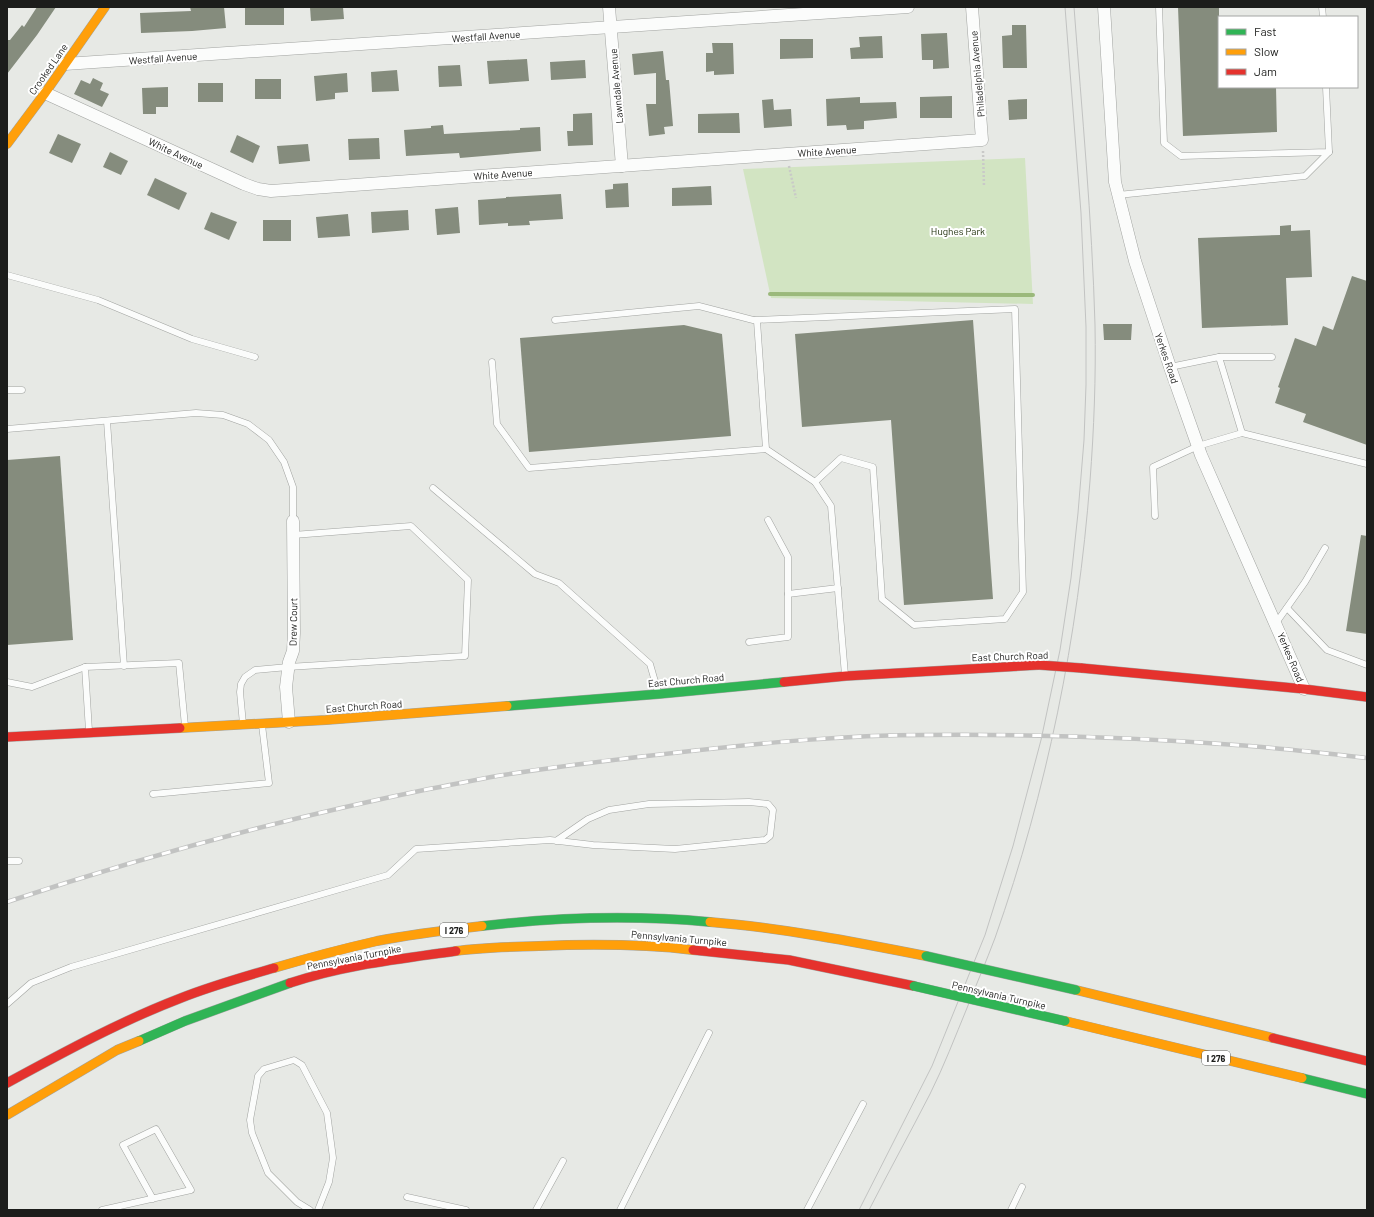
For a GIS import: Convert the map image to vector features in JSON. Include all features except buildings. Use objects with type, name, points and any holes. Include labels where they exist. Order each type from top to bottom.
[{"type":"main road","name":"Crooked Lane","points":[[7,144],[45,93],[105,7]]},
{"type":"main road","name":"East Church Road","points":[[7,737],[326,720],[658,694],[846,676],[1039,665],[1304,689],[1367,697]]},
{"type":"main road","name":"Pennsylvania Turnpike","points":[[7,1082],[74,1046],[170,1002],[224,982],[337,950],[394,938],[460,929],[526,922],[588,918],[650,918],[712,922],[778,929],[846,940],[926,956],[1076,990],[1367,1061]]},
{"type":"main road","name":"Pennsylvania Turnpike","points":[[7,1115],[117,1050],[185,1020],[314,975],[377,962],[479,948],[584,944],[667,947],[789,960],[914,986],[1065,1021],[1367,1094]]},
{"type":"street","name":"Lawndale Avenue","points":[[609,7],[622,166]]},
{"type":"street","name":"Westfall Avenue","points":[[65,64],[908,7]]},
{"type":"street","name":"Philadelphia Avenue","points":[[972,7],[982,140]]},
{"type":"street","name":"Yerkes Road","points":[[1104,7],[1115,182],[1135,261],[1198,446],[1304,689]]},
{"type":"street","name":"White Avenue","points":[[45,93],[244,184],[258,190],[271,191],[982,140]]},
{"type":"street","name":"Drew Court","points":[[289,722],[286,687],[288,667],[293,651],[294,633],[292,521]]},
{"type":"lane","points":[[1159,7],[1164,143],[1181,156],[1329,152]]},
{"type":"lane","points":[[1118,195],[1305,176],[1329,152],[1326,88]]},
{"type":"lane","points":[[7,275],[98,300],[192,339],[254,357]]},
{"type":"lane","points":[[555,320],[698,306],[755,320],[1016,309],[1023,592],[1005,619],[914,625],[882,600],[872,467],[841,458],[815,482]]},
{"type":"lane","points":[[755,320],[757,321],[766,449]]},
{"type":"lane","points":[[1219,357],[1242,433]]},
{"type":"lane","points":[[1170,367],[1219,357],[1272,357]]},
{"type":"lane","points":[[492,362],[497,424],[529,468],[766,449],[815,482],[830,506],[846,676]]},
{"type":"lane","points":[[7,390],[22,390]]},
{"type":"lane","points":[[7,429],[196,413],[223,415],[248,424],[269,440],[284,462],[293,487],[292,521]]},
{"type":"lane","points":[[107,421],[124,666]]},
{"type":"lane","points":[[1154,516],[1153,468],[1198,446],[1242,433],[1367,464]]},
{"type":"lane","points":[[433,488],[535,574],[559,583],[650,664],[658,694]]},
{"type":"lane","points":[[749,642],[788,638],[788,557],[768,520]]},
{"type":"lane","points":[[243,724],[240,692],[241,684],[245,677],[255,670],[465,656],[468,580],[411,526],[293,535]]},
{"type":"lane","points":[[1276,623],[1305,582],[1325,548]]},
{"type":"lane","points":[[788,594],[838,588]]},
{"type":"lane","points":[[1287,608],[1327,650],[1367,665]]},
{"type":"lane","points":[[7,682],[32,687],[85,667],[180,663],[185,727]]},
{"type":"lane","points":[[85,667],[89,732]]},
{"type":"lane","points":[[153,794],[268,783],[262,723]]},
{"type":"lane","points":[[7,1004],[31,983],[71,967],[388,875],[416,849],[550,840],[556,841],[593,845],[675,849],[765,840],[770,836],[773,810],[768,804],[749,802],[649,804],[608,810],[588,819],[556,841]]},
{"type":"lane","points":[[7,860],[20,860]]},
{"type":"lane","points":[[620,1210],[710,1033]]},
{"type":"lane","points":[[310,1210],[297,1202],[268,1173],[252,1133],[250,1120],[258,1076],[264,1069],[294,1060],[302,1065],[327,1114],[333,1158],[329,1182],[318,1210]]},
{"type":"lane","points":[[807,1210],[863,1104]]},
{"type":"lane","points":[[102,1210],[153,1199],[191,1190],[156,1129],[123,1145],[153,1199]]},
{"type":"lane","points":[[536,1210],[562,1161]]},
{"type":"lane","points":[[1011,1210],[1022,1187]]},
{"type":"lane","points":[[407,1197],[466,1210]]},
{"type":"path","points":[[982,140],[984,186]]},
{"type":"path","points":[[787,154],[796,198]]},
{"type":"green space","name":"Hughes Park","points":[[1025,158],[1033,304],[771,298],[743,169]]},
{"type":"waterway","points":[[770,294],[1033,295]]},
{"type":"tram line","points":[[859,1210],[932,1066],[985,935],[1013,846],[1041,740],[1060,650],[1071,578],[1078,513],[1084,440],[1086,385],[1086,327],[1081,213],[1065,7]]},
{"type":"tram line","points":[[869,1210],[945,1062],[995,938],[1014,883],[1045,770],[1058,713],[1068,655],[1085,539],[1094,422],[1095,364],[1092,246],[1074,7]]},
{"type":"railway","points":[[7,902],[111,869],[216,839],[375,800],[520,772],[712,749],[863,736],[1002,735],[1197,742],[1367,758]]},
{"type":"traffic: fast","points":[[507,706],[784,682]]},
{"type":"traffic: fast","points":[[482,926],[596,918],[653,918],[710,922]]},
{"type":"traffic: fast","points":[[926,956],[1076,990]]},
{"type":"traffic: fast","points":[[139,1041],[185,1021],[290,983]]},
{"type":"traffic: fast","points":[[914,986],[1065,1021]]},
{"type":"traffic: fast","points":[[1302,1078],[1367,1094]]},
{"type":"traffic: slow","points":[[7,144],[45,93],[105,7]]},
{"type":"traffic: slow","points":[[180,728],[326,720],[507,706]]},
{"type":"traffic: slow","points":[[710,922],[792,932],[926,956]]},
{"type":"traffic: slow","points":[[274,968],[377,941],[416,934],[482,926]]},
{"type":"traffic: slow","points":[[456,951],[498,947],[558,945],[635,946],[693,950]]},
{"type":"traffic: slow","points":[[1076,990],[1273,1038]]},
{"type":"traffic: slow","points":[[1065,1021],[1302,1078]]},
{"type":"traffic: slow","points":[[7,1115],[117,1050],[139,1041]]},
{"type":"traffic: jam","points":[[784,682],[846,676],[1039,665]]},
{"type":"traffic: jam","points":[[1039,665],[1081,668]]},
{"type":"traffic: jam","points":[[1081,668],[1304,689],[1367,697]]},
{"type":"traffic: jam","points":[[7,737],[180,728]]},
{"type":"traffic: jam","points":[[693,950],[789,960],[914,986]]},
{"type":"traffic: jam","points":[[290,983],[351,967],[456,951]]},
{"type":"traffic: jam","points":[[7,1083],[93,1038],[159,1007],[227,982],[274,968]]},
{"type":"traffic: jam","points":[[1273,1038],[1367,1061]]}]
